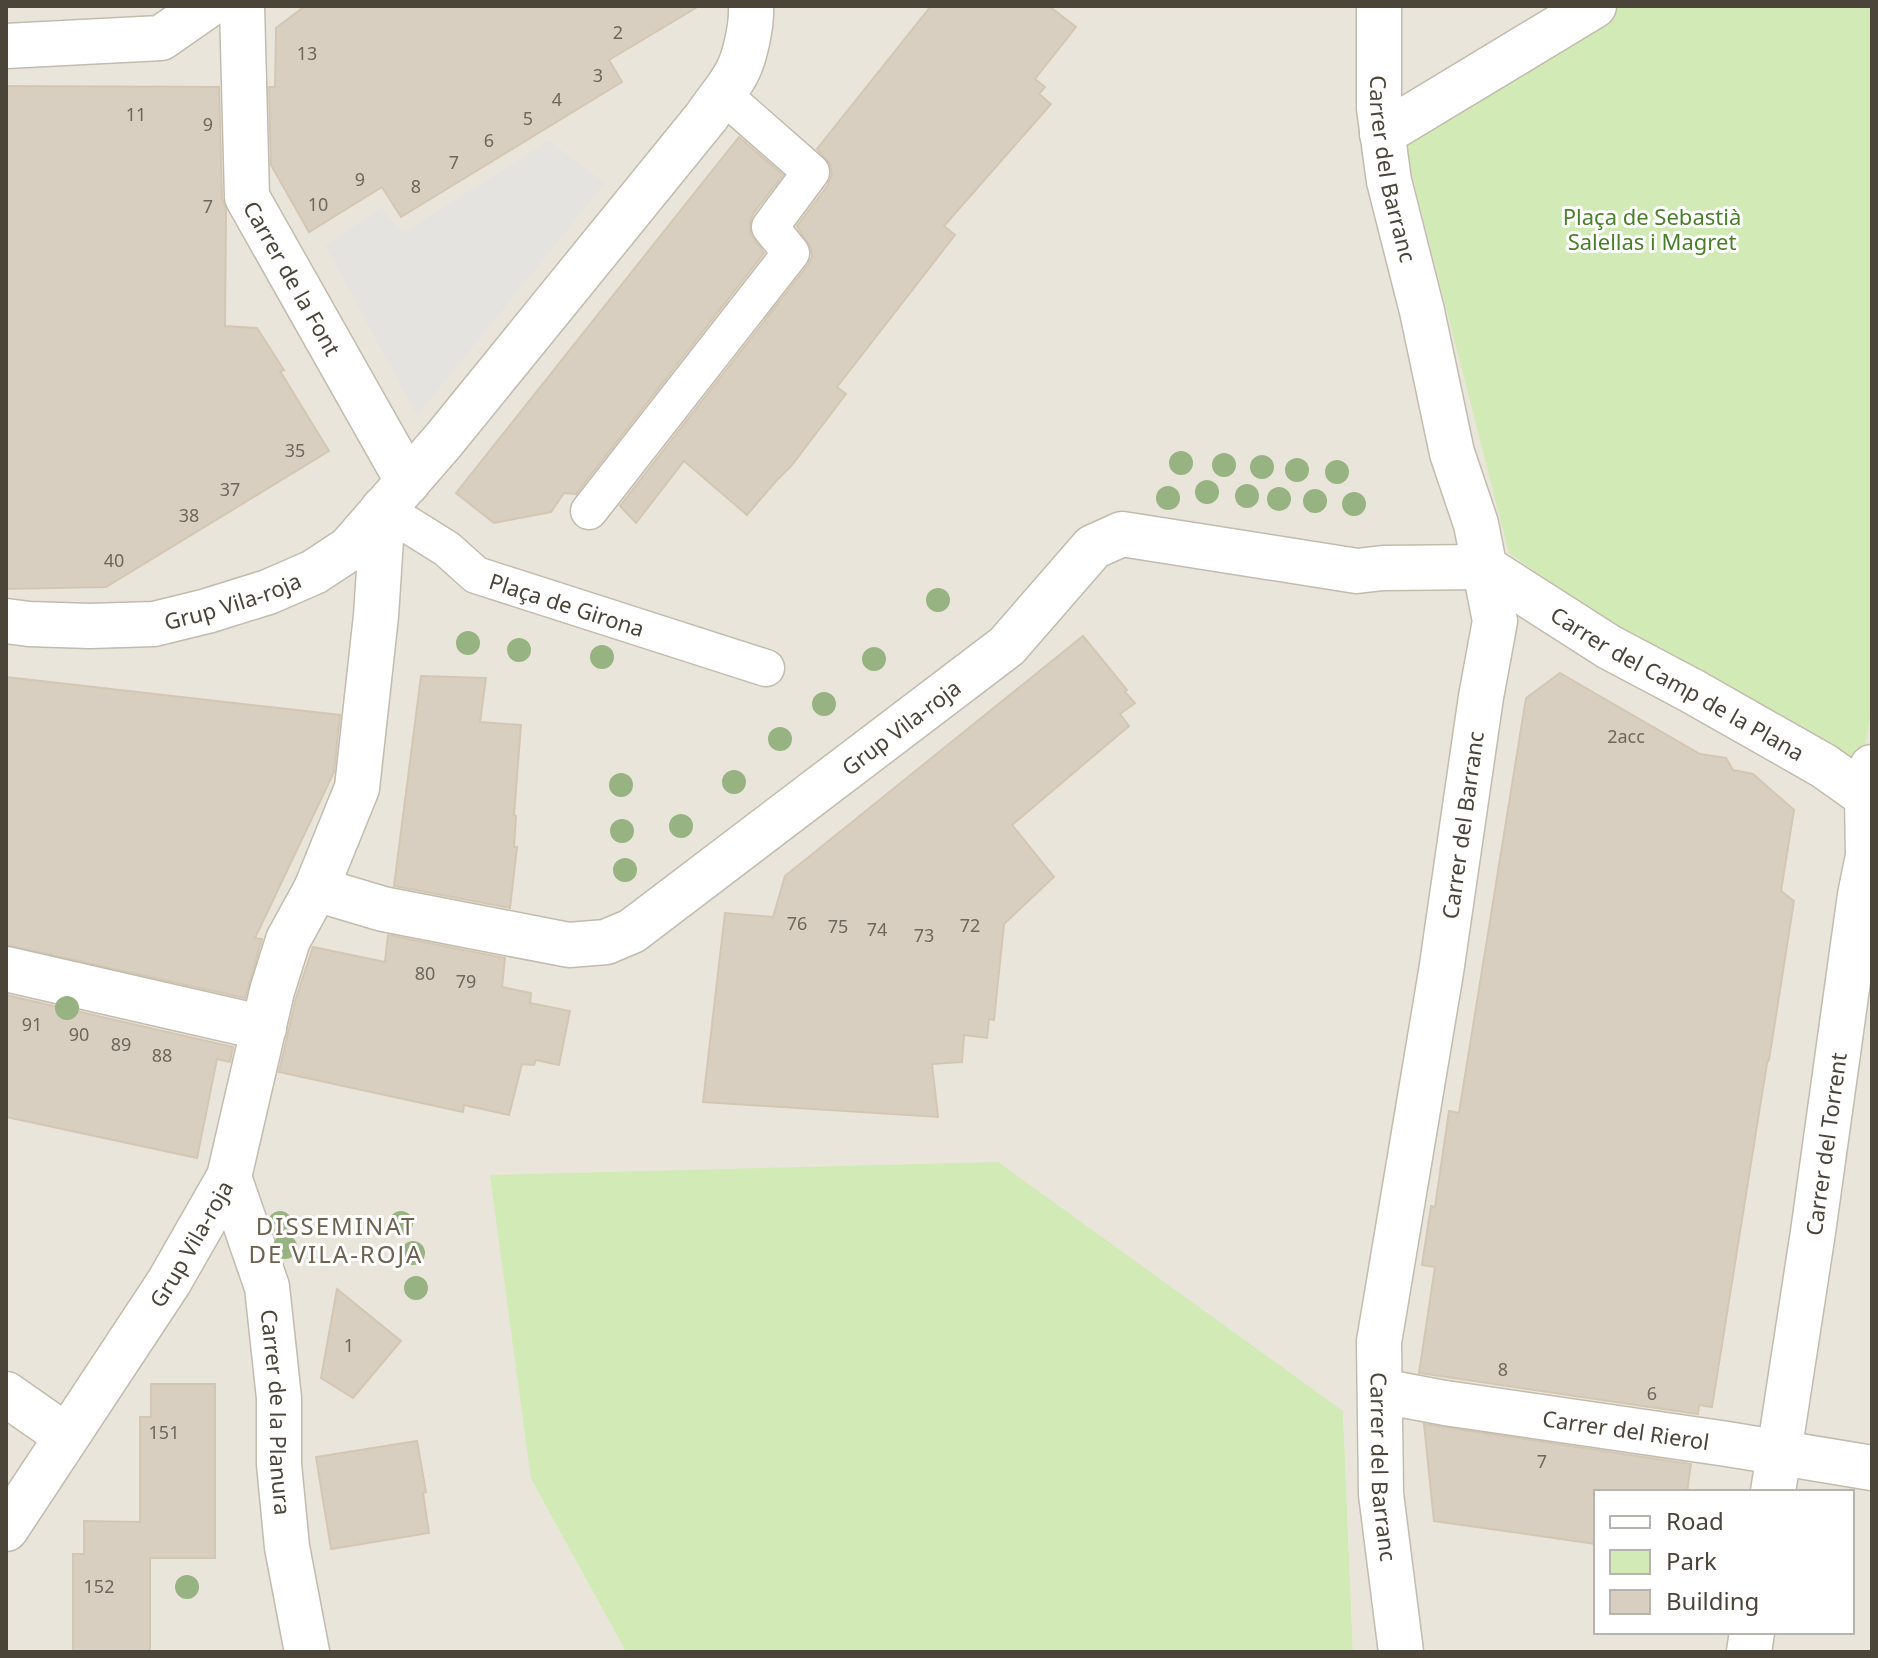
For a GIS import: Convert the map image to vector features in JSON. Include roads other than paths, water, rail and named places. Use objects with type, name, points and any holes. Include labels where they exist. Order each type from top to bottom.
[{"type":"street","points":[[6,46],[161,38],[207,6]]},
{"type":"street","name":"Carrer de la Font","points":[[242,6],[247,197],[396,496]]},
{"type":"street","name":"Grup Vila-roja","points":[[6,621],[90,626],[154,624],[268,592],[314,572],[349,549],[532,332],[707,116],[738,73],[751,6]]},
{"type":"street","name":"Carrer del Barranc","points":[[1379,6],[1379,108],[1389,181],[1422,311],[1452,453],[1476,524],[1495,621],[1441,972],[1379,1342],[1381,1494],[1401,1652]]},
{"type":"street","points":[[1382,134],[1594,6]]},
{"type":"street","points":[[589,511],[791,253],[770,227],[811,172],[722,94]]},
{"type":"street","name":"Grup Vila-roja","points":[[6,1529],[169,1282],[229,1177],[272,991],[288,940],[316,889],[357,788],[376,616],[396,496]]},
{"type":"street","name":"Plaça de Girona","points":[[396,496],[476,575],[766,668]]},
{"type":"street","name":"Grup Vila-roja","points":[[316,889],[383,909],[569,945],[606,942],[632,931],[1007,646],[1093,547],[1122,534],[1357,571],[1484,567]]},
{"type":"street","name":"Carrer del Camp de la Plana","points":[[1484,567],[1609,647],[1824,766],[1870,788]]},
{"type":"street","name":"Carrer del Torrent","points":[[1776,1472],[1868,856],[1870,788]]},
{"type":"street","points":[[6,969],[264,1028]]},
{"type":"street","name":"Carrer de la Planura","points":[[229,1177],[267,1287],[279,1398],[279,1464],[287,1547],[307,1652]]},
{"type":"street","name":"Carrer del Rierol","points":[[1381,1391],[1776,1472],[1872,1468]]},
{"type":"street","points":[[6,1394],[66,1436]]},
{"type":"district","name":"DISSEMINAT DE VILA-ROJA","points":[[336,1239]]},
{"type":"park label","name":"Plaça de Sebastià Salellas i Magret","points":[[1652,228]]}]
